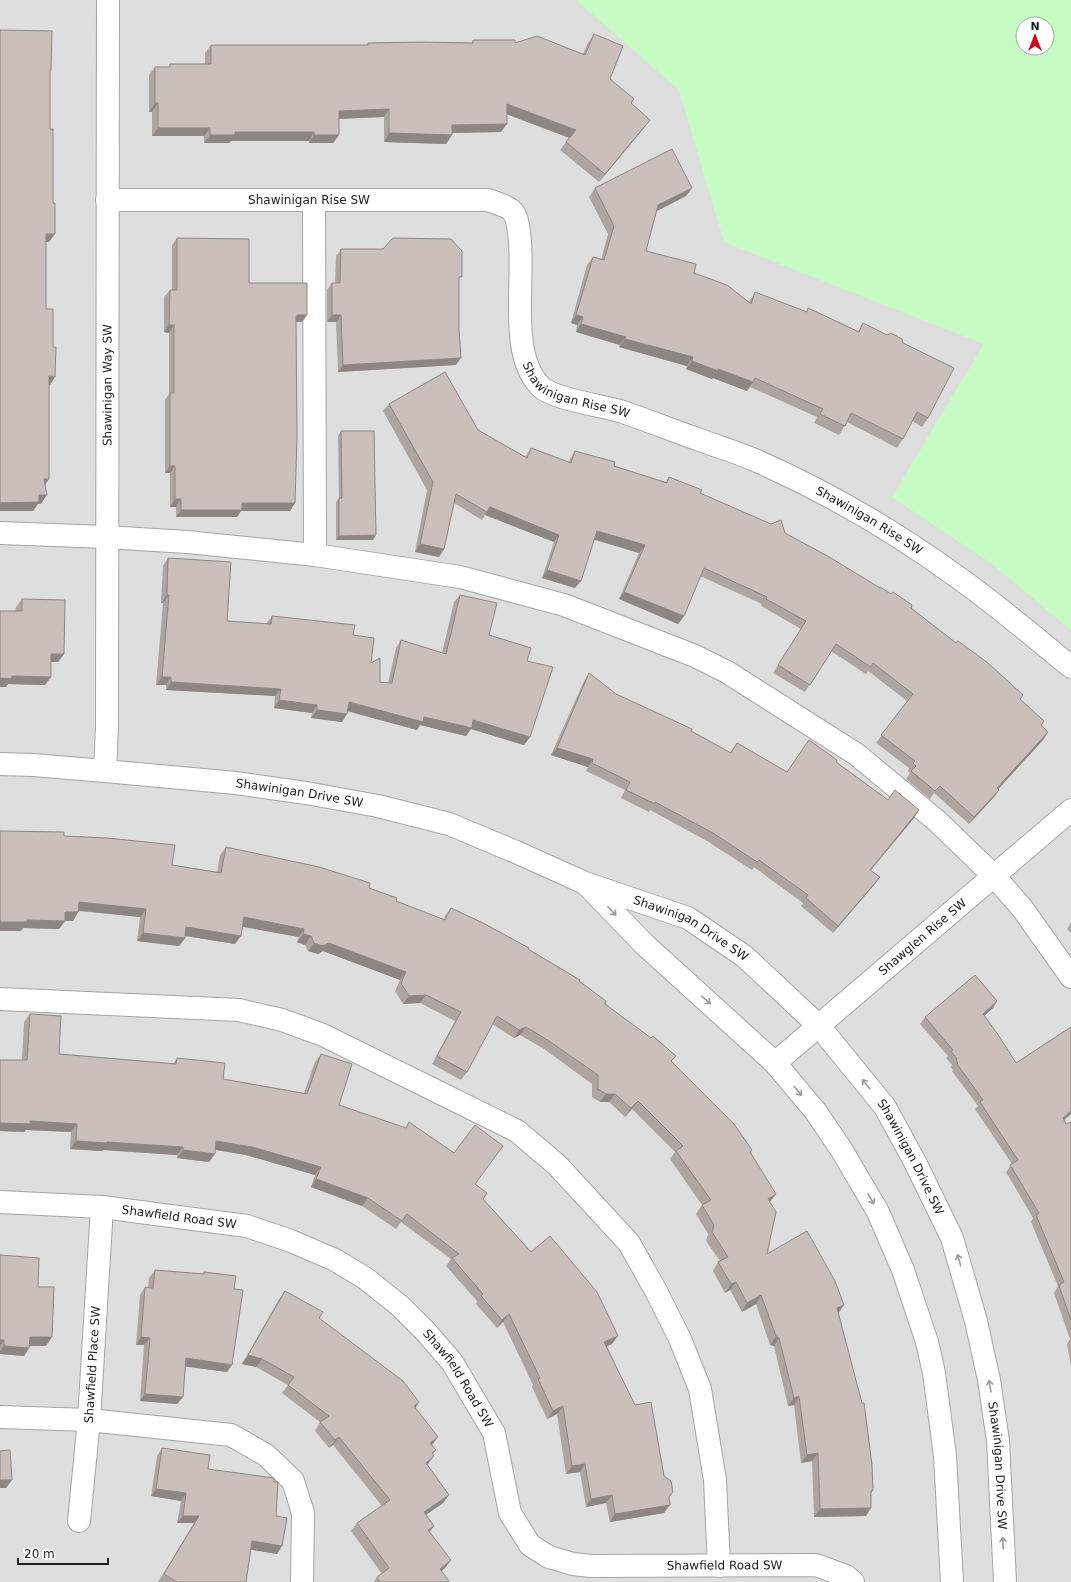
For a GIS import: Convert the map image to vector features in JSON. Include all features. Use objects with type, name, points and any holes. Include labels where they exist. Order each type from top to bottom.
[{"type":"street","name":"Shawinigan Way SW","points":[[105,770],[107,726],[106,537],[108,0]]},
{"type":"street","name":"Shawinigan Rise SW","points":[[107,200],[488,200],[500,204],[512,211],[517,222],[520,240],[521,336],[529,372],[542,388],[560,396],[622,412],[756,461],[836,500],[894,535],[955,575],[1020,625],[1071,667]]},
{"type":"street","points":[[314,200],[315,555]]},
{"type":"street","points":[[0,533],[187,542],[315,555],[460,577],[510,589],[564,605],[695,656],[727,672],[856,754],[938,821],[994,876],[1022,908],[1071,977]]},
{"type":"street","name":"Shawinigan Drive SW","points":[[0,764],[105,770],[236,782],[306,792],[378,806],[449,824],[584,883],[688,918],[744,956],[819,1026],[885,1107],[915,1162],[952,1238],[976,1321],[989,1380],[998,1441],[1005,1582]]},
{"type":"street","name":"Shawglen Rise SW","points":[[775,1063],[1071,810]]},
{"type":"street","name":"Shawinigan Drive SW","points":[[584,883],[644,944],[775,1063],[816,1112],[841,1150],[878,1212],[903,1270],[927,1342],[934,1373],[945,1456],[952,1582]]},
{"type":"street","points":[[0,999],[239,1010],[282,1020],[323,1035],[517,1132],[557,1165],[629,1243],[656,1291],[680,1339],[700,1389],[715,1480],[719,1566]]},
{"type":"street","name":"Shawfield Road SW","points":[[0,1202],[102,1207],[247,1226],[291,1241],[335,1260],[366,1278],[400,1306],[425,1331],[452,1362],[494,1433],[510,1513],[530,1546],[549,1557],[573,1564],[591,1566],[816,1565],[846,1576],[852,1582]]},
{"type":"street","name":"Shawfield Place SW","points":[[79,1522],[89,1420],[102,1207]]},
{"type":"street","points":[[0,1416],[89,1420],[231,1435],[266,1455],[293,1481],[304,1513],[302,1582]]},
{"type":"shaded area","points":[[0,0],[1071,0],[1071,1582],[0,1582]]},
{"type":"green space","points":[[576,0],[1071,0],[1071,630],[991,563],[892,497],[984,344],[724,242],[679,90]]},
{"type":"building","points":[[0,30],[52,31],[50,70],[50,129],[53,129],[53,203],[55,203],[55,234],[46,234],[46,309],[53,309],[53,347],[56,347],[55,377],[49,376],[49,479],[44,479],[47,495],[39,495],[39,502],[0,503]]},
{"type":"building","points":[[594,34],[623,46],[610,79],[634,99],[631,103],[650,120],[605,174],[566,142],[576,130],[507,104],[507,124],[452,125],[452,135],[389,133],[389,109],[339,111],[339,135],[314,135],[314,132],[235,132],[235,135],[210,135],[210,128],[158,128],[158,103],[155,103],[155,67],[170,67],[170,64],[211,64],[211,45],[368,45],[368,43],[422,42],[473,43],[473,40],[515,40],[515,43],[537,36],[585,55]]},
{"type":"building","points":[[672,149],[692,188],[658,205],[646,251],[696,264],[694,273],[727,285],[751,304],[755,292],[807,312],[808,308],[859,332],[863,323],[887,335],[891,333],[902,339],[903,343],[954,368],[928,418],[917,412],[903,439],[851,413],[845,426],[820,414],[823,409],[755,378],[753,382],[692,361],[693,357],[625,339],[626,337],[581,324],[583,317],[576,315],[593,257],[604,260],[614,226],[595,188]]},
{"type":"building","points":[[177,238],[249,239],[249,283],[307,283],[307,315],[297,315],[296,317],[297,437],[295,503],[242,503],[242,510],[181,510],[181,499],[175,499],[175,466],[170,466],[170,393],[174,393],[174,325],[169,325],[170,290],[177,290]]},
{"type":"building","points":[[393,238],[451,239],[462,251],[462,277],[459,277],[459,330],[461,358],[343,365],[341,315],[332,315],[332,283],[340,283],[341,249],[383,249]]},
{"type":"building","points":[[445,372],[478,430],[527,458],[531,448],[571,463],[575,451],[615,462],[614,466],[667,483],[669,477],[702,490],[700,493],[771,524],[781,520],[785,533],[831,558],[880,588],[891,594],[893,592],[912,605],[911,608],[956,643],[958,641],[988,663],[1023,695],[1020,699],[1044,721],[1041,725],[1048,732],[997,788],[999,790],[974,817],[940,786],[935,791],[911,771],[916,766],[913,763],[915,761],[881,735],[913,694],[873,663],[871,667],[836,644],[810,685],[778,665],[806,621],[766,599],[767,597],[704,568],[684,616],[624,592],[645,545],[597,531],[581,581],[547,570],[559,535],[490,507],[487,512],[456,494],[444,549],[420,544],[433,482],[389,404]]},
{"type":"building","points":[[341,431],[374,431],[376,535],[339,536],[339,498],[342,498]]},
{"type":"building","points":[[168,558],[231,562],[227,621],[271,624],[272,616],[355,625],[353,635],[374,638],[371,663],[380,658],[380,682],[392,683],[401,640],[446,654],[460,595],[497,603],[489,635],[531,648],[527,661],[553,667],[530,737],[473,720],[472,728],[424,717],[423,722],[349,702],[347,714],[317,710],[317,705],[279,700],[281,689],[171,682],[171,677],[162,677],[169,595],[167,595]]},
{"type":"building","points":[[22,599],[65,600],[64,654],[51,654],[51,677],[12,676],[12,679],[0,678],[0,611],[22,611]]},
{"type":"building","points":[[589,673],[616,694],[692,729],[691,731],[731,753],[737,743],[787,772],[809,740],[888,800],[895,790],[919,810],[870,870],[880,877],[838,926],[806,898],[808,895],[759,860],[757,862],[713,833],[655,802],[655,804],[626,790],[630,782],[592,763],[593,759],[557,748]]},
{"type":"building","points":[[0,831],[64,832],[64,836],[107,838],[175,845],[172,865],[221,873],[226,847],[319,867],[370,883],[369,888],[397,898],[396,901],[445,920],[451,908],[481,922],[529,948],[528,949],[580,980],[579,981],[606,1001],[605,1004],[651,1038],[653,1036],[676,1056],[671,1061],[734,1124],[752,1150],[750,1152],[776,1194],[768,1199],[776,1212],[767,1254],[807,1231],[835,1281],[844,1305],[837,1308],[862,1403],[864,1403],[872,1465],[873,1490],[871,1491],[871,1508],[820,1509],[818,1453],[807,1455],[799,1396],[794,1398],[779,1338],[776,1336],[761,1295],[747,1303],[736,1282],[731,1284],[718,1262],[728,1257],[712,1232],[714,1225],[702,1205],[711,1200],[676,1151],[683,1146],[638,1101],[631,1108],[615,1094],[606,1094],[598,1089],[598,1075],[526,1027],[519,1030],[497,1016],[467,1072],[437,1056],[461,1012],[426,995],[409,996],[401,983],[406,972],[329,943],[323,946],[314,943],[311,936],[303,934],[304,929],[244,917],[241,936],[186,927],[185,938],[143,933],[146,909],[79,902],[78,912],[65,912],[65,921],[27,920],[27,922],[0,922]]},
{"type":"building","points":[[975,975],[997,1001],[983,1014],[1016,1063],[1071,1027],[1071,1111],[1063,1118],[1066,1124],[1071,1122],[1071,1320],[1059,1286],[1064,1282],[1036,1215],[1039,1213],[1010,1165],[1018,1160],[980,1102],[983,1100],[957,1064],[957,1059],[951,1051],[953,1050],[925,1017]]},
{"type":"building","points":[[30,1014],[61,1016],[59,1054],[176,1064],[177,1058],[225,1063],[223,1079],[307,1094],[321,1054],[352,1064],[339,1105],[406,1128],[409,1122],[454,1153],[475,1125],[503,1146],[475,1184],[487,1193],[483,1199],[531,1252],[550,1236],[597,1292],[618,1336],[604,1342],[635,1405],[651,1402],[664,1476],[671,1481],[673,1492],[669,1497],[670,1505],[615,1514],[612,1495],[591,1499],[585,1464],[572,1466],[563,1406],[553,1411],[538,1379],[540,1378],[509,1314],[502,1320],[481,1296],[483,1294],[452,1258],[459,1254],[407,1214],[402,1221],[368,1198],[316,1179],[321,1167],[252,1147],[216,1141],[215,1154],[183,1150],[183,1147],[76,1141],[77,1124],[30,1121],[30,1124],[0,1123],[0,1060],[27,1060]]},
{"type":"building","points":[[0,1255],[39,1258],[38,1287],[54,1287],[52,1337],[30,1337],[29,1348],[4,1346],[4,1340],[0,1340]]},
{"type":"building","points":[[155,1270],[204,1274],[204,1272],[236,1276],[234,1289],[243,1290],[232,1365],[186,1358],[183,1397],[145,1394],[150,1338],[141,1337],[145,1287],[153,1288]]},
{"type":"building","points":[[285,1291],[323,1312],[319,1318],[403,1381],[419,1402],[414,1406],[438,1437],[430,1443],[436,1450],[432,1453],[434,1456],[426,1463],[449,1495],[424,1512],[434,1526],[428,1530],[451,1560],[440,1569],[449,1581],[380,1582],[377,1577],[389,1568],[357,1523],[390,1500],[339,1437],[335,1440],[320,1422],[329,1416],[288,1385],[294,1377],[262,1359],[248,1355]]},
{"type":"building","points":[[162,1448],[210,1455],[208,1469],[274,1478],[274,1482],[278,1482],[276,1516],[287,1518],[282,1546],[252,1541],[246,1582],[177,1582],[164,1574],[199,1516],[183,1516],[186,1493],[156,1489]]},
{"type":"building","points":[[10,1450],[12,1480],[0,1480],[0,1451]]}]
